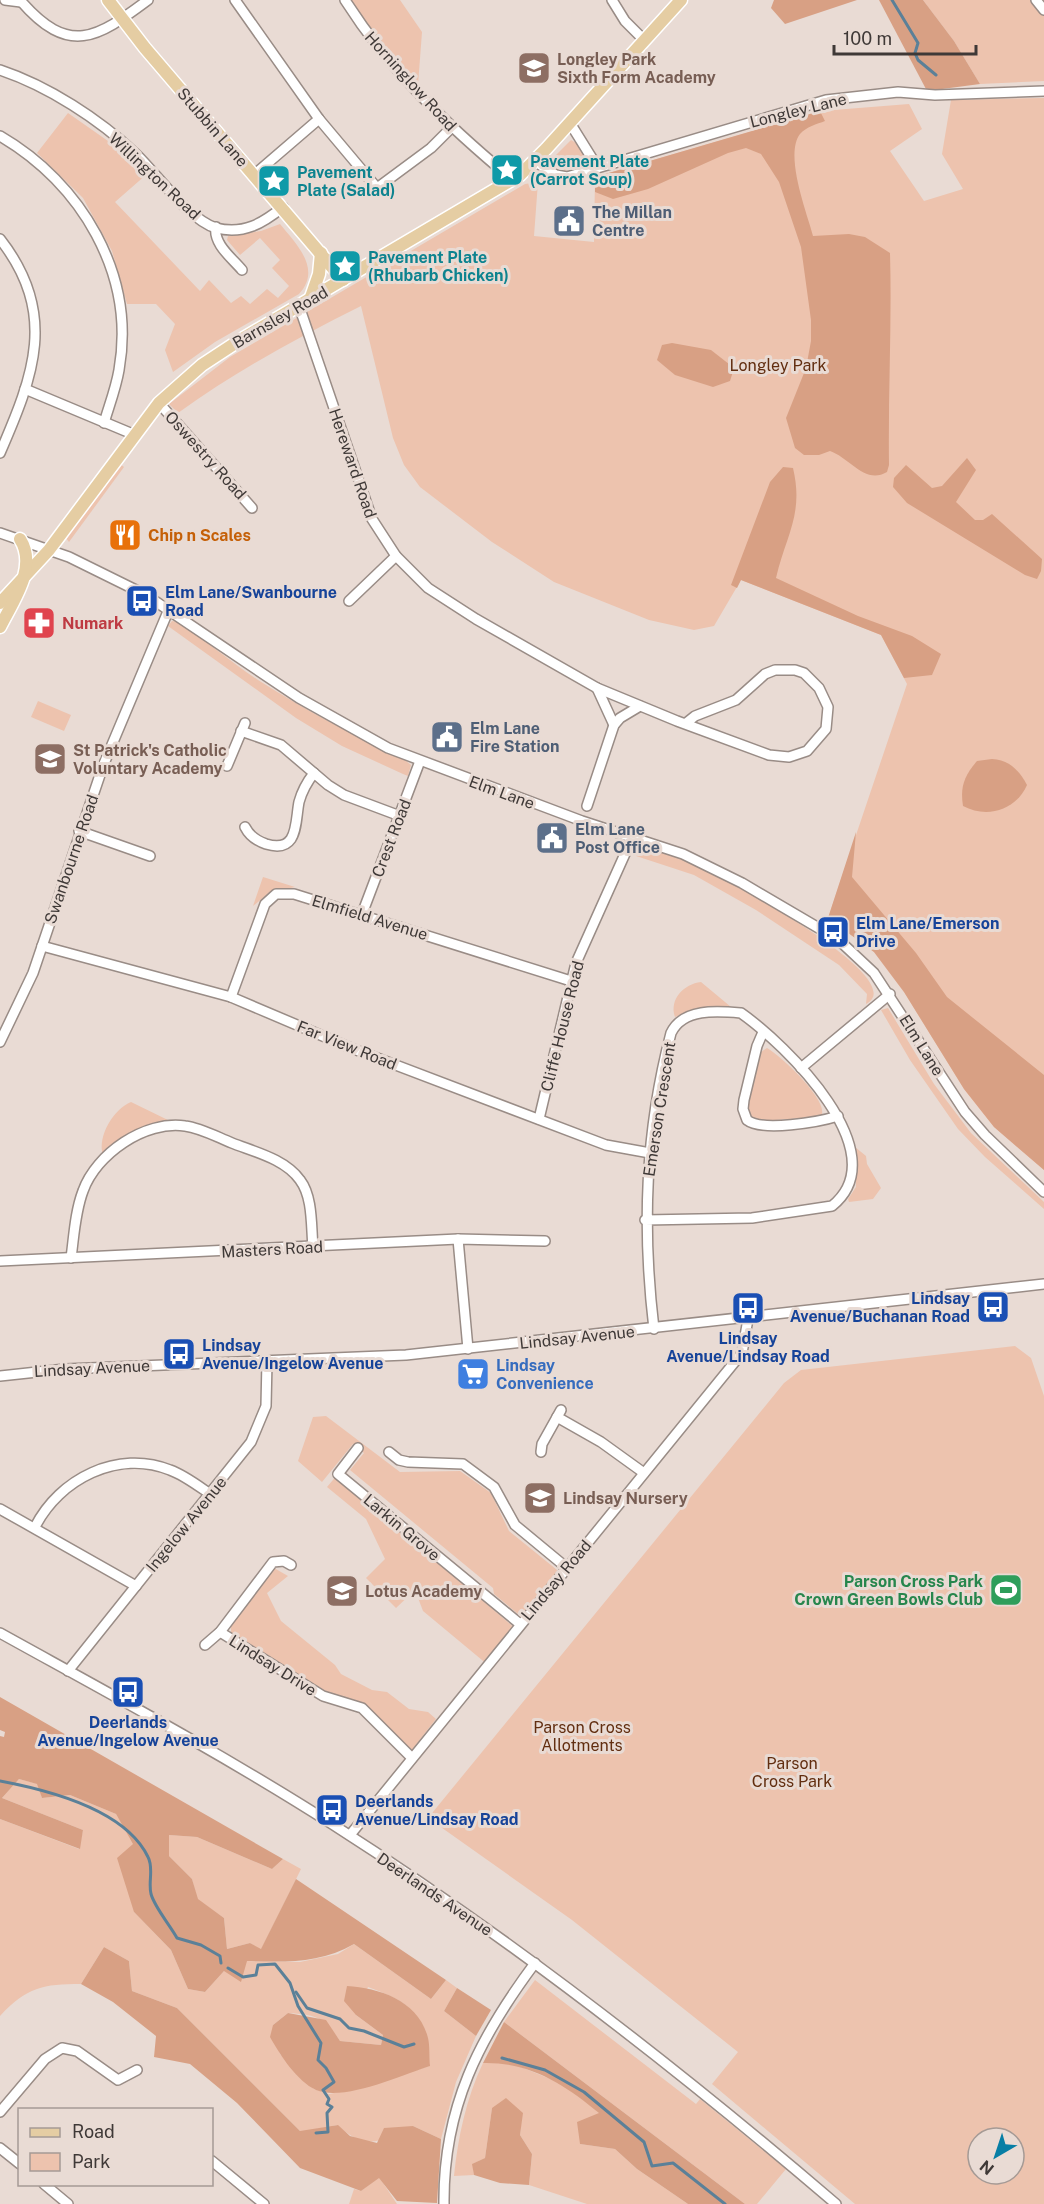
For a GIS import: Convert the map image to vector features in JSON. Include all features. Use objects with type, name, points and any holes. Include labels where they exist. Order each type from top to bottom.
[{"type":"main road","name":"Stubbin Lane","points":[[108,0],[344,280]]},
{"type":"main road","name":"Barnsley Road","points":[[0,603],[49,550],[159,403],[202,365],[513,180],[570,123],[681,0]]},
{"type":"main road","points":[[305,303],[319,274],[321,253]]},
{"type":"main road","points":[[20,539],[27,556],[22,580]]},
{"type":"main road","name":"Barnsley Road","points":[[0,627],[22,580]]},
{"type":"street","points":[[5,0],[21,1],[51,27],[70,36],[89,36],[104,31],[148,0]]},
{"type":"street","points":[[235,0],[319,119],[377,188],[431,148],[451,128]]},
{"type":"street","name":"Horninglow Road","points":[[345,0],[393,66],[451,128],[513,180]]},
{"type":"street","points":[[612,0],[625,21],[645,41]]},
{"type":"street","points":[[1036,0],[1044,10]]},
{"type":"street","name":"Willington Road","points":[[0,70],[45,91],[102,127],[134,153],[195,215],[216,227],[251,228],[264,223],[283,207]]},
{"type":"street","name":"Longley Lane","points":[[534,161],[561,177],[590,172],[594,168],[606,167],[784,112],[837,99],[898,92],[935,94],[1044,91]]},
{"type":"street","points":[[255,174],[319,119]]},
{"type":"street","points":[[570,123],[593,160],[594,168]]},
{"type":"street","points":[[0,136],[38,161],[58,179],[81,206],[96,232],[107,260],[115,283],[121,328],[119,368],[104,423]]},
{"type":"street","name":"Willington Road","points":[[216,227],[215,235],[219,243],[242,270]]},
{"type":"street","points":[[0,239],[24,274],[36,320],[33,365],[0,453]]},
{"type":"street","name":"Hereward Road","points":[[305,303],[364,501],[379,533],[396,556],[420,581],[451,603],[597,688],[686,724],[769,755],[789,757],[807,751],[826,729],[828,707],[819,688],[804,674],[795,670],[775,670],[765,674],[736,700],[695,716],[686,724]]},
{"type":"street","points":[[25,389],[135,435]]},
{"type":"street","name":"Oswestry Road","points":[[159,403],[252,508]]},
{"type":"street","name":"Elm Lane","points":[[0,533],[49,550],[123,582],[169,609],[299,698],[360,733],[420,761],[584,821],[683,854],[822,930],[860,958],[890,994],[965,1112],[985,1135],[1044,1192]]},
{"type":"street","points":[[349,601],[396,556]]},
{"type":"street","name":"Swanbourne Road","points":[[0,1042],[21,1000],[42,946],[79,831],[169,609]]},
{"type":"street","points":[[597,688],[614,725]]},
{"type":"street","points":[[587,806],[614,725],[620,718],[640,706]]},
{"type":"street","points":[[227,766],[243,727],[281,745],[344,795],[400,816]]},
{"type":"street","name":"Crest Road","points":[[362,914],[420,761]]},
{"type":"street","points":[[245,826],[248,832],[263,843],[280,846],[287,842],[297,826],[303,791],[314,773]]},
{"type":"street","points":[[79,831],[150,856]]},
{"type":"street","name":"Cliffe House Road","points":[[539,1119],[576,963],[633,836]]},
{"type":"street","name":"Elmfield Avenue","points":[[231,997],[269,898],[284,893],[362,914],[571,981]]},
{"type":"street","name":"Far View Road","points":[[42,946],[231,997],[351,1048],[606,1145],[650,1153]]},
{"type":"street","points":[[801,1068],[890,994]]},
{"type":"street","name":"Emerson Crescent","points":[[645,1220],[752,1218],[832,1206],[844,1195],[851,1174],[847,1134],[838,1116],[801,1068],[741,1014],[698,1013],[674,1026],[668,1043],[650,1153],[645,1220],[654,1329]]},
{"type":"street","points":[[763,1032],[757,1046],[744,1100],[743,1109],[747,1120],[759,1126],[821,1121],[838,1116]]},
{"type":"street","points":[[71,1258],[82,1192],[97,1166],[126,1140],[142,1133],[183,1125],[201,1130],[288,1168],[301,1181],[307,1195],[312,1247]]},
{"type":"street","points":[[458,1239],[468,1349]]},
{"type":"street","name":"Masters Road","points":[[0,1261],[458,1239],[545,1240]]},
{"type":"street","name":"Lindsay Avenue","points":[[0,1376],[65,1369],[406,1355],[748,1319],[1044,1284]]},
{"type":"street","name":"Lindsay Road","points":[[350,1835],[742,1353],[748,1319]]},
{"type":"street","name":"Ingelow Avenue","points":[[68,1671],[258,1432],[266,1406],[267,1361]]},
{"type":"street","points":[[542,1452],[542,1444],[559,1414],[645,1473]]},
{"type":"street","name":"Larkin Grove","points":[[358,1448],[338,1474],[520,1624]]},
{"type":"street","points":[[389,1452],[399,1460],[408,1462],[464,1464],[470,1467],[494,1486],[514,1525],[567,1568]]},
{"type":"street","points":[[35,1527],[48,1506],[72,1482],[100,1469],[114,1466],[128,1464],[158,1466],[172,1470],[210,1494]]},
{"type":"street","points":[[0,1509],[136,1586]]},
{"type":"street","points":[[205,1645],[220,1632],[273,1562],[284,1561],[291,1566]]},
{"type":"street","name":"Lindsay Drive","points":[[220,1632],[323,1696],[362,1708],[412,1758]]},
{"type":"street","name":"Deerlands Avenue","points":[[0,1634],[224,1758],[350,1835],[535,1963],[761,2140],[836,2204]]},
{"type":"street","points":[[444,2204],[450,2135],[461,2088],[506,2003],[535,1963]]},
{"type":"street","points":[[0,2112],[45,2059],[62,2048],[77,2051],[118,2080],[137,2070]]},
{"type":"street","points":[[0,2148],[18,2162]]},
{"type":"street","points":[[213,2162],[264,2204]]},
{"type":"street","points":[[46,2186],[68,2204]]},
{"type":"green space","points":[[351,0],[400,0],[422,32],[418,85],[385,49]]},
{"type":"green space","points":[[923,0],[1036,0],[1044,9],[1044,81],[980,84],[954,41]]},
{"type":"green space","name":"Longley Park","points":[[1044,98],[1044,1170],[994,1127],[964,1089],[904,992],[874,952],[828,918],[907,684],[881,635],[741,580],[714,626],[694,630],[649,620],[554,582],[492,542],[420,487],[404,465],[393,438],[361,306],[267,356],[178,413],[169,404],[230,357],[525,184],[538,182],[534,236],[594,242],[595,177],[821,111],[909,104],[922,129],[890,151],[924,201],[963,189],[942,154],[951,100]]},
{"type":"green space","points":[[68,113],[118,148],[147,174],[115,202],[200,291],[209,280],[231,303],[241,296],[250,304],[267,289],[278,298],[289,286],[272,268],[280,260],[260,238],[240,255],[227,240],[228,236],[261,231],[280,224],[300,249],[308,266],[305,285],[299,294],[215,342],[173,372],[165,350],[175,324],[156,304],[127,304],[112,251],[83,198],[37,153]]},
{"type":"green space","points":[[571,140],[576,143],[589,163],[564,171],[556,167],[555,156]]},
{"type":"green space","points":[[120,464],[124,467],[69,542],[66,538]]},
{"type":"green space","points":[[172,621],[180,622],[238,666],[276,691],[330,722],[405,760],[411,765],[408,776],[342,746],[296,718],[168,626]]},
{"type":"green space","points":[[38,701],[71,715],[64,731],[31,717]]},
{"type":"green space","points":[[639,845],[672,855],[715,875],[790,918],[846,957],[866,976],[874,992],[866,1004],[867,994],[839,965],[756,910],[694,875],[630,854]]},
{"type":"green space","points":[[263,877],[295,887],[269,893],[253,906]]},
{"type":"green space","points":[[701,982],[731,1007],[696,1009],[675,1017],[674,1004],[679,994],[689,986]]},
{"type":"green space","points":[[888,1008],[934,1084],[971,1133],[1044,1202],[1044,1209],[985,1157],[958,1129],[910,1060],[881,1010]]},
{"type":"green space","points":[[767,1048],[792,1068],[810,1088],[817,1098],[822,1114],[817,1117],[762,1121],[751,1117],[748,1104],[758,1054]]},
{"type":"green space","points":[[131,1102],[170,1121],[123,1137],[103,1155],[102,1140],[108,1124]]},
{"type":"green space","points":[[855,1147],[866,1156],[867,1164],[881,1188],[873,1199],[849,1202],[848,1199],[856,1187]]},
{"type":"green space","name":"Parson Cross Park","points":[[1015,1346],[1031,1358],[1044,1396],[1044,2204],[855,2204],[712,2084],[738,2052],[572,1920],[428,1818],[784,1383],[801,1370]]},
{"type":"green space","points":[[326,1416],[400,1472],[460,1471],[491,1493],[509,1531],[562,1574],[524,1619],[494,1594],[493,1588],[350,1470],[364,1453],[353,1444],[322,1482],[298,1461],[313,1417]]},
{"type":"green space","points":[[338,1474],[485,1596],[482,1600],[516,1629],[488,1665],[423,1611],[415,1590],[396,1608],[366,1578],[385,1559],[366,1519],[327,1487]]},
{"type":"green space","points":[[274,1568],[288,1576],[267,1593],[281,1621],[335,1665],[341,1674],[372,1690],[387,1692],[409,1709],[428,1712],[436,1719],[411,1751],[367,1707],[322,1690],[236,1640],[231,1633],[231,1625]]},
{"type":"green space","points":[[19,1779],[38,1784],[42,1798],[70,1795],[116,1814],[134,1844],[134,1912],[171,1950],[188,1989],[205,1992],[224,1971],[246,1961],[300,1962],[338,1954],[354,1944],[431,1999],[446,1980],[457,1988],[444,2011],[476,2036],[456,2082],[441,2139],[413,2126],[374,2141],[357,2139],[337,2125],[301,2132],[177,2008],[132,1991],[129,1961],[104,1947],[81,1984],[46,1986],[36,1989],[19,1999],[0,2016],[0,1819],[79,1849],[83,1830],[2,1798]],"holes":[[[368,1987],[399,2000],[414,2014],[419,2023],[429,2066],[365,2087],[329,2094],[314,2089],[280,2054],[273,2025],[288,2013],[313,2016],[319,2019],[340,2041],[381,2045],[383,2035],[356,2015]]]},
{"type":"green space","points":[[169,1835],[197,1837],[272,1869],[283,1859],[301,1869],[261,1950],[250,1943],[227,1949],[224,1918],[197,1899],[192,1879],[169,1856]]},
{"type":"green space","points":[[535,1980],[696,2104],[700,2099],[786,2169],[757,2204],[745,2204],[504,2022]]},
{"type":"green space","points":[[509,2062],[565,2085],[600,2113],[580,2144],[615,2149],[637,2169],[688,2204],[587,2204],[529,2185],[532,2154],[520,2135],[522,2113],[492,2108],[485,2158],[473,2164],[474,2175],[454,2176],[464,2118],[483,2063]]},
{"type":"green space","points":[[379,2177],[397,2204],[349,2204],[354,2189],[361,2191]]},
{"type":"shaded area","points":[[774,0],[857,0],[785,24],[771,8]]},
{"type":"shaded area","points":[[879,0],[923,0],[954,41],[980,84],[927,91]]},
{"type":"shaded area","points":[[820,111],[825,121],[800,134],[794,156],[798,184],[813,236],[849,234],[865,237],[890,253],[889,465],[887,472],[879,475],[865,473],[830,451],[819,455],[804,455],[795,448],[786,418],[806,368],[811,341],[811,320],[801,247],[779,182],[761,154],[746,148],[728,153],[648,189],[613,199],[595,192],[595,177]]},
{"type":"shaded area","points":[[672,343],[711,350],[734,368],[730,381],[713,387],[675,375],[657,360],[662,345]]},
{"type":"shaded area","points":[[967,458],[976,470],[956,502],[975,520],[983,520],[992,514],[1042,559],[1041,571],[1037,579],[1025,575],[907,503],[893,487],[894,478],[906,465],[932,488],[942,486]]},
{"type":"shaded area","points":[[783,467],[793,468],[796,499],[792,524],[776,578],[858,616],[912,636],[941,654],[932,675],[904,678],[881,635],[741,580],[737,588],[731,585],[770,482]]},
{"type":"shaded area","points":[[992,759],[1004,761],[1017,770],[1027,785],[1022,794],[1008,806],[991,812],[972,810],[963,806],[963,787],[969,772],[977,761]]},
{"type":"shaded area","points":[[856,832],[852,877],[916,953],[947,997],[1044,1075],[1044,1170],[994,1127],[964,1089],[904,992],[874,952],[828,918]]},
{"type":"shaded area","points":[[0,1697],[283,1859],[272,1869],[197,1837],[169,1835],[169,1856],[192,1879],[198,1899],[224,1918],[227,1949],[250,1943],[261,1949],[296,1879],[446,1980],[431,1999],[354,1944],[341,1951],[315,1958],[288,1961],[247,1961],[241,1982],[224,1971],[205,1992],[188,1989],[171,1950],[134,1912],[117,1858],[133,1844],[116,1814],[70,1795],[42,1798],[37,1784],[19,1779],[2,1798],[83,1830],[80,1849],[0,1819],[0,1736],[4,1737],[5,1732],[0,1730]]},
{"type":"shaded area","points":[[104,1947],[129,1961],[132,1991],[177,2008],[300,2131],[338,2125],[350,2136],[377,2143],[384,2128],[413,2126],[441,2139],[437,2203],[397,2201],[379,2178],[361,2191],[300,2168],[237,2103],[190,2064],[154,2057],[156,2036],[113,2002],[81,1984]]},
{"type":"shaded area","points":[[347,1986],[385,1994],[407,2006],[423,2025],[428,2038],[430,2066],[373,2086],[341,2093],[316,2090],[302,2080],[284,2059],[270,2037],[273,2025],[288,2013],[326,2020],[340,2041],[381,2045],[383,2035],[356,2015],[344,2001]]},
{"type":"shaded area","points":[[457,1988],[491,2010],[476,2036],[444,2011]]},
{"type":"shaded area","points":[[504,2022],[745,2204],[688,2204],[637,2169],[615,2149],[580,2144],[577,2122],[599,2113],[573,2093],[546,2077],[516,2066],[483,2063]]},
{"type":"shaded area","points":[[506,2098],[523,2113],[520,2135],[532,2154],[529,2185],[500,2183],[474,2175],[472,2164],[485,2158],[492,2108]]},
{"type":"waterway","points":[[892,0],[918,43],[915,53],[918,60],[936,75]]},
{"type":"waterway","points":[[0,1781],[62,1796],[104,1814],[122,1826],[137,1840],[150,1861],[151,1894],[177,1938],[201,1945],[220,1956],[221,1963]]},
{"type":"waterway","points":[[228,1968],[243,1977],[256,1975],[258,1965],[275,1964],[290,1983],[298,2006],[321,2043],[318,2060],[334,2082],[323,2090],[329,2099],[327,2104],[332,2107],[327,2113],[328,2132],[316,2133]]},
{"type":"waterway","points":[[296,1992],[307,2008],[340,2019],[349,2028],[364,2031],[404,2047],[414,2044]]},
{"type":"waterway","points":[[502,2058],[545,2070],[584,2092],[644,2142],[652,2166],[673,2163],[725,2204]]},
{"type":"place","name":"Longley Park Sixth Form Academy","points":[[534,68]]},
{"type":"place","name":"Pavement Plate (Carrot Soup)","points":[[507,170]]},
{"type":"place","name":"Pavement Plate (Salad)","points":[[274,181]]},
{"type":"place","name":"The Millan Centre","points":[[569,221]]},
{"type":"place","name":"Pavement Plate (Rhubarb Chicken)","points":[[345,266]]},
{"type":"place","name":"Chip n Scales","points":[[125,535]]},
{"type":"place","name":"Elm Lane/Swanbourne Road","points":[[142,601]]},
{"type":"place","name":"Numark","points":[[39,623]]},
{"type":"place","name":"Elm Lane Fire Station","points":[[447,737]]},
{"type":"place","name":"St Patrick's Catholic Voluntary Academy","points":[[50,759]]},
{"type":"place","name":"Elm Lane Post Office","points":[[552,838]]},
{"type":"place","name":"Elm Lane/Emerson Drive","points":[[833,932]]},
{"type":"place","name":"Lindsay Avenue/Buchanan Road","points":[[993,1307]]},
{"type":"place","name":"Lindsay Avenue/Lindsay Road","points":[[748,1308]]},
{"type":"place","name":"Lindsay Avenue/Ingelow Avenue","points":[[179,1354]]},
{"type":"place","name":"Lindsay Convenience","points":[[473,1374]]},
{"type":"place","name":"Lindsay Nursery","points":[[540,1498]]},
{"type":"place","name":"Parson Cross Park Crown Green Bowls Club","points":[[1006,1590]]},
{"type":"place","name":"Lotus Academy","points":[[342,1591]]},
{"type":"place","name":"Deerlands Avenue/Ingelow Avenue","points":[[128,1692]]},
{"type":"place","name":"Deerlands Avenue/Lindsay Road","points":[[332,1810]]},
{"type":"park label","name":"Parson Cross Allotments","points":[[582,1736]]}]
